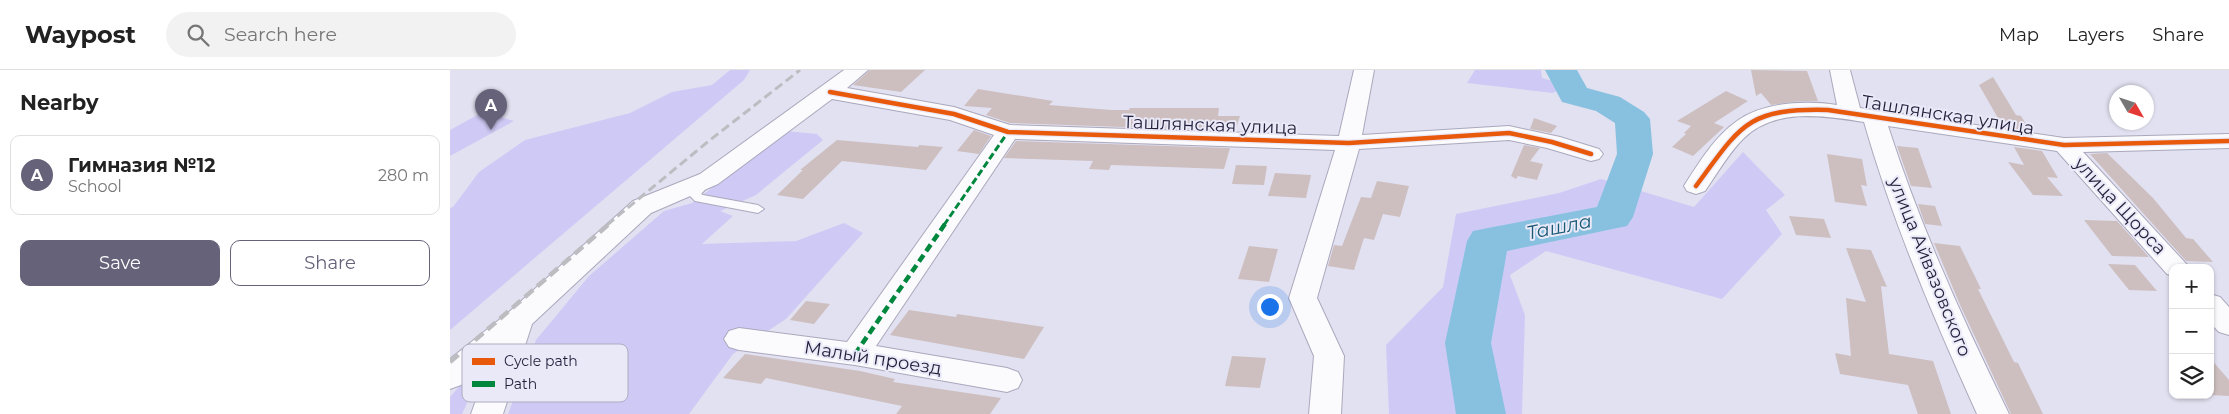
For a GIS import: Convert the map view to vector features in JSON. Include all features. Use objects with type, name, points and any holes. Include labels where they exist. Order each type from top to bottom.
[{"type":"street","points":[[487,344],[519,319],[642,207],[709,179],[858,70]]},
{"type":"street","points":[[1325,414],[1329,356],[1303,298],[1349,143],[1364,70]]},
{"type":"street","name":"улица Айвазовского","points":[[1840,70],[1862,116],[1887,161],[1912,233],[1993,414]]},
{"type":"street","name":"Ташлянская улица","points":[[830,92],[954,114],[1008,132],[1349,143],[1508,134],[1552,142],[1591,154]]},
{"type":"street","name":"Ташлянская улица","points":[[1696,186],[1736,131],[1763,116],[1800,109],[1828,110],[2064,145],[2229,141]]},
{"type":"street","points":[[855,354],[1008,132]]},
{"type":"street","name":"улица Щорса","points":[[2064,145],[2173,264]]},
{"type":"street","points":[[2214,308],[2229,325]]},
{"type":"street","points":[[511,344],[519,319]]},
{"type":"street","name":"Малый проезд","points":[[739,338],[855,354],[1007,380]]},
{"type":"street","points":[[450,377],[462,366]]},
{"type":"street","points":[[487,414],[491,402]]},
{"type":"lane","points":[[709,179],[694,194],[698,198],[758,209]]},
{"type":"shaded area","points":[[730,70],[750,70],[744,80],[450,330],[450,208],[453,207],[479,172],[525,140],[630,113],[672,92],[712,85]]},
{"type":"shaded area","points":[[1475,70],[1541,70],[1542,78],[1567,85],[1553,93],[1467,83]]},
{"type":"shaded area","points":[[483,112],[514,121],[450,156],[450,130]]},
{"type":"shaded area","points":[[786,131],[817,134],[823,140],[756,195],[720,211],[733,216],[702,244],[796,241],[844,223],[863,233],[786,319],[733,354],[689,414],[508,414],[513,402],[628,402],[628,344],[534,344],[589,276],[664,211],[692,203]]},
{"type":"shaded area","points":[[1743,152],[1785,195],[1766,210],[1782,234],[1722,299],[1546,251],[1510,275],[1525,315],[1522,414],[1389,414],[1386,345],[1443,287],[1456,214],[1559,193],[1601,179],[1694,207]]},
{"type":"shaded area","points":[[462,383],[462,402],[468,402],[462,414],[450,414],[450,397]]},
{"type":"building","points":[[870,70],[925,70],[901,92],[853,85]]},
{"type":"building","points":[[1751,70],[1807,71],[1818,101],[1799,101],[1771,105],[1761,93],[1756,96]]},
{"type":"building","points":[[1993,77],[2016,115],[2021,116],[2030,131],[2003,127],[1979,85]]},
{"type":"building","points":[[978,89],[1053,101],[1049,105],[1111,110],[1129,110],[1130,108],[1219,108],[1218,116],[1240,116],[1235,131],[1010,123],[986,115],[992,108],[964,106]]},
{"type":"building","points":[[1726,91],[1748,101],[1714,123],[1724,127],[1693,156],[1672,147],[1686,134],[1684,133],[1691,126],[1677,121]]},
{"type":"building","points":[[1534,118],[1557,126],[1551,133],[1530,129]]},
{"type":"building","points":[[974,130],[991,136],[979,154],[957,151]]},
{"type":"building","points":[[837,140],[918,147],[919,145],[943,147],[926,170],[842,161],[803,199],[777,195],[803,170],[800,170]]},
{"type":"building","points":[[1016,141],[1230,148],[1224,169],[1111,165],[1109,170],[1089,169],[1093,161],[1004,158]]},
{"type":"building","points":[[1524,145],[1540,148],[1530,161],[1543,164],[1537,180],[1518,176],[1516,179],[1511,176]]},
{"type":"building","points":[[1897,146],[1918,148],[1932,188],[1911,186]]},
{"type":"building","points":[[2014,147],[2042,151],[2058,178],[2047,177],[2063,196],[2033,195],[2008,162],[2024,165]]},
{"type":"building","points":[[2107,153],[2153,198],[2186,238],[2193,239],[2213,262],[2186,261],[2090,154]]},
{"type":"building","points":[[1827,154],[1862,159],[1867,186],[1861,185],[1867,206],[1835,202]]},
{"type":"building","points":[[1236,165],[1267,166],[1264,185],[1232,184]]},
{"type":"building","points":[[1275,173],[1311,175],[1306,198],[1268,196]]},
{"type":"building","points":[[1377,181],[1409,186],[1400,217],[1383,214],[1374,240],[1364,238],[1354,270],[1328,266],[1334,245],[1342,246],[1361,197],[1371,198]]},
{"type":"building","points":[[1918,204],[1935,206],[1942,226],[1925,224]]},
{"type":"building","points":[[1789,216],[1824,219],[1831,238],[1796,235]]},
{"type":"building","points":[[2084,220],[2117,221],[2149,257],[2112,256]]},
{"type":"building","points":[[1934,243],[1960,246],[1981,289],[1978,289],[2014,362],[2018,363],[2043,414],[2011,414],[1961,307]]},
{"type":"building","points":[[1249,246],[1278,249],[1269,282],[1238,279]]},
{"type":"building","points":[[1846,248],[1871,250],[1887,287],[1881,286],[1889,354],[1933,361],[1951,414],[1918,414],[1908,385],[1840,374],[1835,353],[1851,356],[1846,298],[1866,302]]},
{"type":"building","points":[[2108,264],[2135,265],[2157,291],[2129,290]]},
{"type":"building","points":[[806,301],[830,304],[814,324],[790,320]]},
{"type":"building","points":[[909,310],[956,317],[957,314],[1044,327],[1024,359],[890,335]]},
{"type":"building","points":[[745,354],[860,371],[895,379],[893,382],[1001,398],[990,414],[896,414],[902,406],[766,378],[761,384],[723,378]]},
{"type":"building","points":[[1232,356],[1266,358],[1260,388],[1225,386]]},
{"type":"building","points":[[2214,363],[2229,380],[2229,396],[2214,395]]},
{"type":"waterway","name":"Ташла","points":[[1481,414],[1468,343],[1488,241],[1613,217],[1635,154],[1632,119],[1608,104],[1574,95],[1561,70]]},
{"type":"railway","points":[[607,225],[710,140],[800,70]]},
{"type":"railway","points":[[471,344],[609,224]]},
{"type":"railway","points":[[450,362],[462,352]]},
{"type":"marked path","points":[[855,354],[1008,132]]},
{"type":"cycle path","points":[[830,92],[954,114],[1008,132],[1349,143],[1509,133],[1552,142],[1591,154]]},
{"type":"cycle path","points":[[1696,186],[1725,145],[1736,133],[1745,125],[1755,120],[1779,112],[1828,110],[2064,145],[2229,141]]},
{"type":"place","name":"Гимназия №12","points":[[491,130]]}]
